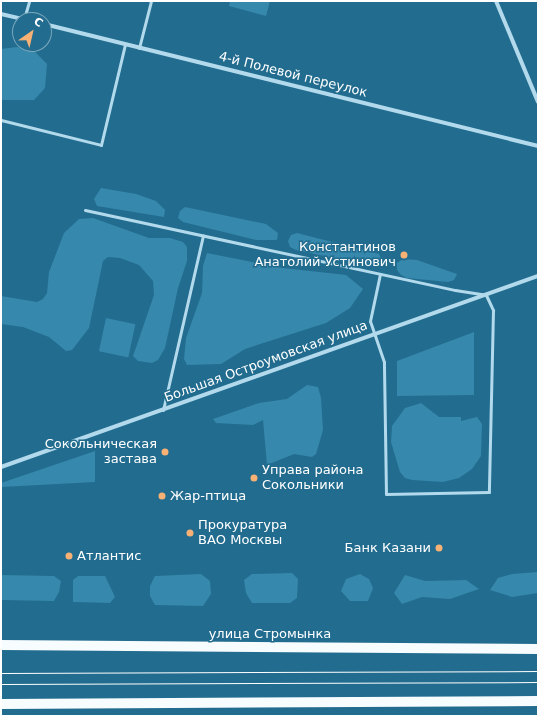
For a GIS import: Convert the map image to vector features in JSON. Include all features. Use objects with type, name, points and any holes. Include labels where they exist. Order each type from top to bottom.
[{"type":"main road","name":"улица Стромынка","points":[[1,645],[538,649]]},
{"type":"main road","points":[[1,704],[538,701]]},
{"type":"street","points":[[496,1],[538,102]]},
{"type":"street","points":[[1,14],[12,17]]},
{"type":"street","name":"4-й Полевой переулок","points":[[52,26],[538,146]]},
{"type":"street","name":"Большая Остроумовская улица","points":[[1,467],[538,276]]},
{"type":"lane","points":[[27,12],[29,1]]},
{"type":"lane","points":[[139,48],[151,1]]},
{"type":"lane","points":[[1,120],[101,145],[125,44]]},
{"type":"lane","points":[[85,210],[380,274],[486,295],[493,310],[489,492],[386,494],[384,362],[370,321],[380,274]]},
{"type":"lane","points":[[163,410],[203,236]]},
{"type":"shaded area","points":[[230,1],[270,1],[266,16],[229,6]]},
{"type":"shaded area","points":[[12,48],[12,52],[35,52],[47,64],[45,88],[34,100],[1,100],[1,49]]},
{"type":"shaded area","points":[[101,188],[136,194],[156,201],[165,210],[164,217],[97,206],[94,199]]},
{"type":"shaded area","points":[[185,207],[266,224],[278,233],[277,240],[256,240],[183,222],[178,218],[180,211]]},
{"type":"shaded area","points":[[93,218],[149,238],[170,238],[183,242],[187,247],[187,261],[178,288],[165,348],[158,360],[152,363],[138,361],[133,356],[154,295],[153,281],[139,265],[120,258],[108,257],[103,261],[89,328],[72,350],[66,351],[49,337],[23,327],[1,324],[1,296],[37,302],[43,299],[47,293],[49,272],[64,233],[79,219]]},
{"type":"shaded area","points":[[297,233],[379,254],[384,264],[371,266],[296,250],[290,247],[288,241],[291,235]]},
{"type":"shaded area","points":[[207,253],[283,268],[346,275],[363,289],[350,308],[326,323],[245,349],[221,364],[187,365],[184,359],[186,338],[202,293],[203,266]]},
{"type":"shaded area","points":[[403,259],[417,260],[457,274],[454,280],[448,282],[407,278],[401,275],[397,270],[397,263]]},
{"type":"shaded area","points":[[106,318],[135,324],[128,357],[99,351]]},
{"type":"shaded area","points":[[474,332],[474,395],[397,396],[397,361]]},
{"type":"shaded area","points":[[307,385],[318,387],[321,398],[323,430],[316,454],[312,457],[294,454],[267,465],[263,420],[253,425],[216,423],[213,419],[259,403],[287,399]]},
{"type":"shaded area","points":[[421,403],[439,417],[461,417],[461,421],[477,417],[482,424],[481,456],[472,469],[459,478],[443,482],[412,480],[405,478],[400,472],[391,442],[392,426],[405,408]]},
{"type":"shaded area","points":[[95,451],[95,482],[1,487],[1,483]]},
{"type":"shaded area","points":[[538,572],[538,593],[512,597],[490,590],[498,578],[512,574]]},
{"type":"shaded area","points":[[292,573],[298,579],[297,598],[290,603],[252,603],[246,593],[244,580],[252,574]]},
{"type":"shaded area","points":[[201,574],[210,581],[211,594],[203,606],[155,605],[150,596],[150,586],[155,576]]},
{"type":"shaded area","points":[[360,574],[369,579],[373,588],[368,601],[350,601],[341,591],[346,579]]},
{"type":"shaded area","points":[[1,575],[54,576],[61,581],[59,592],[54,601],[1,600]]},
{"type":"shaded area","points":[[405,575],[425,581],[466,580],[479,589],[450,599],[422,597],[402,604],[394,593]]},
{"type":"shaded area","points":[[78,576],[105,576],[115,597],[110,603],[73,602],[73,580]]},
{"type":"tram line","points":[[1,673],[538,671]]},
{"type":"tram line","points":[[1,684],[538,682]]},
{"type":"place","name":"Константинов Анатолий Устинович","points":[[404,255]]},
{"type":"place","name":"Сокольническая застава","points":[[165,452]]},
{"type":"place","name":"Управа района Сокольники","points":[[254,478]]},
{"type":"place","name":"Жар-птица","points":[[162,496]]},
{"type":"place","name":"Прокуратура ВАО Москвы","points":[[190,533]]},
{"type":"place","name":"Банк Казани","points":[[439,548]]},
{"type":"place","name":"Атлантис","points":[[69,556]]}]
